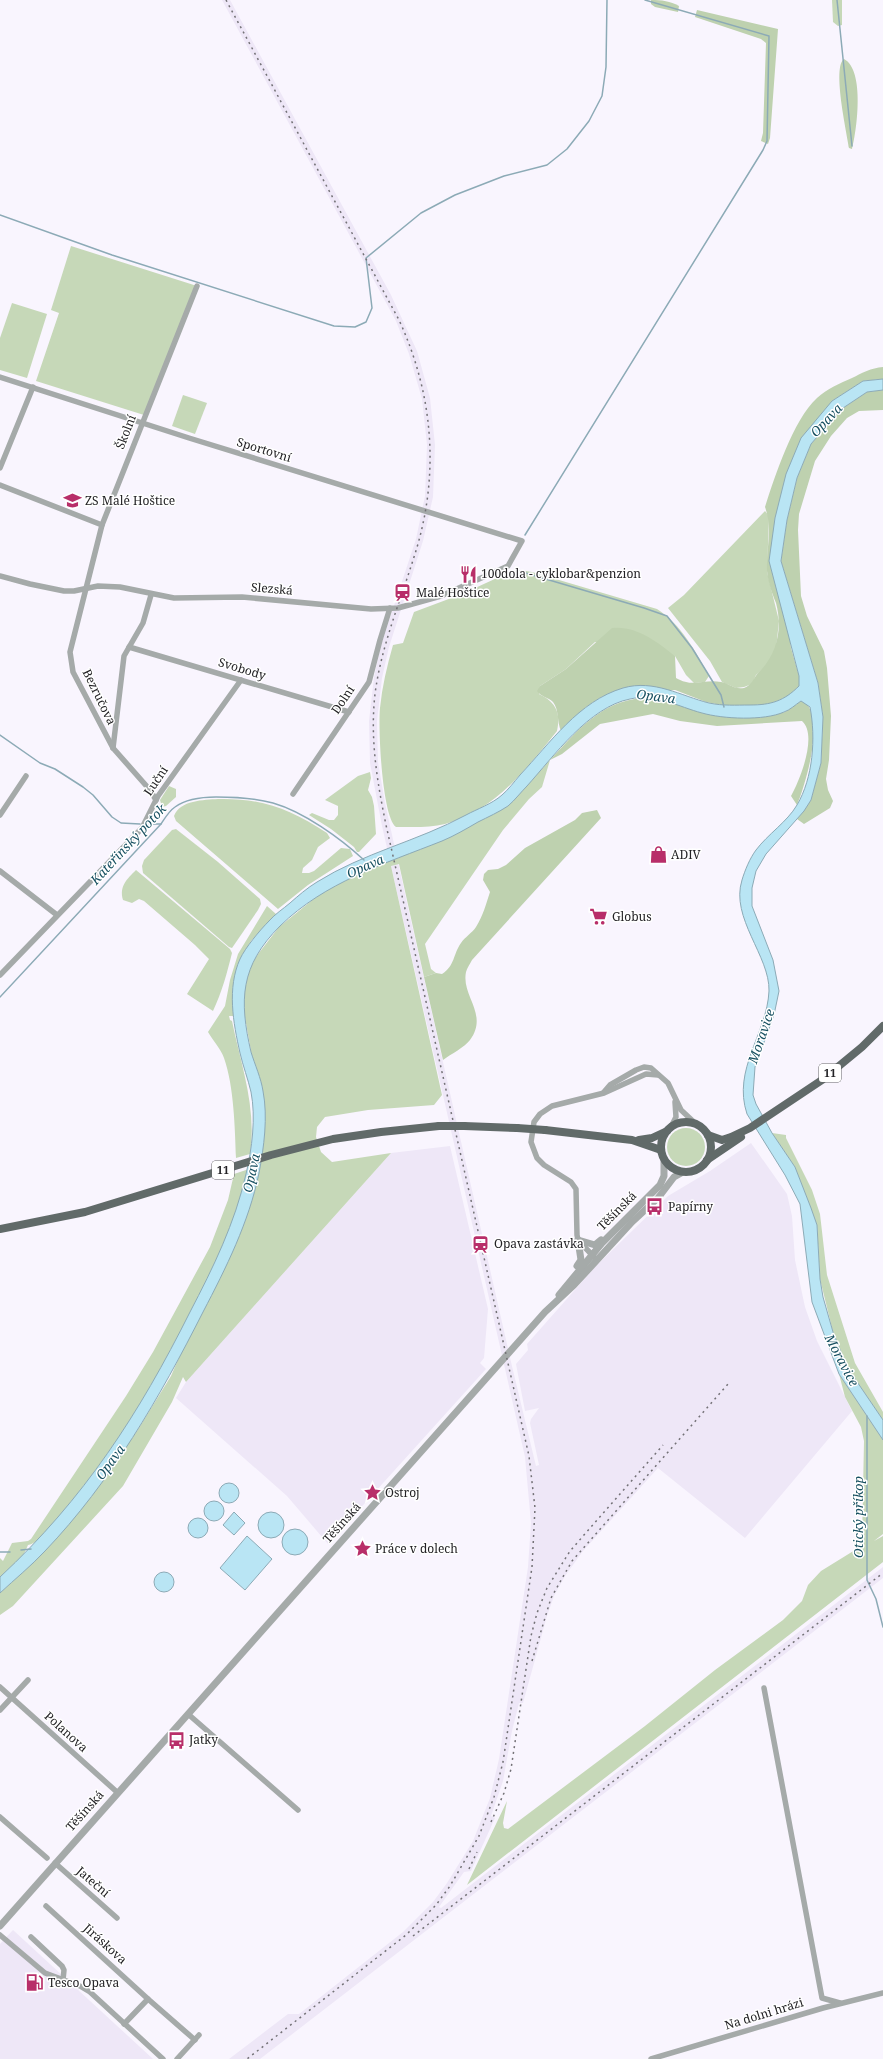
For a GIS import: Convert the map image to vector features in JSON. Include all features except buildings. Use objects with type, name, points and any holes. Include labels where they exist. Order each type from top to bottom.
[{"type":"main road","name":"11","points":[[708,1135],[722,1140],[750,1128],[822,1080],[862,1047],[883,1026]]},
{"type":"main road","points":[[661,1150],[662,1139],[669,1129],[682,1122],[696,1124],[708,1135],[711,1148],[707,1160]]},
{"type":"main road","name":"11","points":[[0,1229],[59,1218],[114,1204],[271,1156],[333,1139],[387,1131],[438,1126],[464,1126],[545,1130],[632,1140],[645,1140],[669,1129]]},
{"type":"main road","name":"11","points":[[707,1160],[743,1136],[750,1128]]},
{"type":"main road","name":"11","points":[[632,1140],[661,1150]]},
{"type":"main road","name":"Těšínská","points":[[661,1150],[664,1159]]},
{"type":"main road","points":[[664,1159],[672,1168],[683,1172]]},
{"type":"main road","name":"Těšínská","points":[[683,1172],[698,1169],[707,1160]]},
{"type":"street","name":"Školní","points":[[85,588],[102,525],[141,422],[196,286]]},
{"type":"street","name":"Sportovní","points":[[0,377],[522,541]]},
{"type":"street","points":[[0,468],[33,387]]},
{"type":"street","points":[[0,485],[102,525]]},
{"type":"street","name":"Slezská","points":[[0,576],[30,584],[64,590],[98,586],[120,587],[151,595],[188,599],[242,597],[371,609],[390,608],[441,596],[508,566],[522,541]]},
{"type":"street","name":"Bezručova","points":[[85,588],[70,652],[74,672],[113,748],[150,790],[156,800]]},
{"type":"street","points":[[113,748],[124,656],[142,623],[151,595]]},
{"type":"street","name":"Dolní","points":[[293,794],[369,682],[390,608]]},
{"type":"street","name":"Svobody","points":[[129,647],[349,712]]},
{"type":"street","name":"Luční","points":[[0,975],[142,828],[156,800],[241,680]]},
{"type":"street","points":[[0,814],[26,776]]},
{"type":"street","points":[[0,871],[57,915]]},
{"type":"street","points":[[555,1299],[560,1288],[580,1263],[581,1255],[576,1229],[576,1189],[568,1180],[540,1162],[532,1148],[531,1133],[536,1118],[552,1106],[604,1092],[646,1074],[658,1075],[668,1083],[681,1110],[696,1124]]},
{"type":"street","points":[[669,1129],[676,1117],[674,1098]]},
{"type":"street","name":"Těšínská","points":[[0,1926],[555,1299],[662,1181],[664,1159]]},
{"type":"street","name":"Těšínská","points":[[545,1312],[574,1285],[594,1257],[658,1198],[674,1177],[683,1172]]},
{"type":"street","points":[[578,1240],[590,1245],[599,1243],[638,1202],[645,1199]]},
{"type":"street","points":[[578,1240],[594,1257]]},
{"type":"street","points":[[0,1710],[28,1680]]},
{"type":"street","name":"Polanova","points":[[0,1687],[118,1793]]},
{"type":"street","points":[[764,1688],[822,1998],[840,2003]]},
{"type":"street","points":[[188,1714],[298,1810]]},
{"type":"street","points":[[0,1817],[47,1858]]},
{"type":"street","name":"Jateční","points":[[55,1863],[117,1918]]},
{"type":"street","name":"Jiráskova","points":[[46,1906],[195,2040]]},
{"type":"street","points":[[0,1934],[45,1973],[90,1992],[163,2059]]},
{"type":"street","points":[[31,1937],[62,1966],[64,1970],[63,1980]]},
{"type":"street","name":"Na dolni hrázi","points":[[651,2059],[840,2003],[883,1993]]},
{"type":"street","points":[[124,2024],[148,1999]]},
{"type":"street","points":[[177,2059],[199,2035]]},
{"type":"shaded area","points":[[222,0],[230,0],[391,295],[417,351],[430,398],[435,445],[433,497],[423,541],[389,647],[382,678],[377,721],[378,762],[385,803],[411,921],[536,1466],[539,1465],[530,1423],[531,1419],[539,1408],[525,1411],[516,1364],[528,1350],[527,1344],[596,1266],[668,1196],[710,1171],[751,1143],[787,1194],[792,1216],[795,1260],[805,1307],[817,1341],[852,1411],[745,1538],[658,1468],[583,1551],[565,1576],[554,1596],[547,1616],[523,1703],[519,1703],[512,1731],[503,1781],[491,1816],[495,1818],[471,1871],[464,1872],[439,1907],[441,1908],[883,1567],[883,1578],[260,2059],[229,2059],[288,2014],[299,2014],[403,1932],[433,1902],[447,1883],[473,1841],[490,1798],[499,1759],[528,1567],[531,1523],[525,1457],[382,826],[370,763],[369,721],[374,677],[381,645],[416,539],[425,496],[427,445],[422,399],[409,354],[396,321]]},
{"type":"shaded area","points":[[450,1146],[488,1309],[484,1358],[480,1363],[486,1369],[328,1544],[287,1496],[176,1398],[186,1382],[391,1153]]},
{"type":"shaded area","points":[[13,1930],[153,2059],[0,2059],[0,1944]]},
{"type":"green space","points":[[651,0],[666,1],[676,4],[679,6],[678,12],[655,7],[651,4]]},
{"type":"green space","points":[[832,0],[842,0],[842,25],[838,26],[833,22]]},
{"type":"green space","points":[[697,10],[778,29],[770,138],[768,144],[761,141],[763,133],[766,43],[761,39],[695,17]]},
{"type":"green space","points":[[844,59],[851,65],[855,75],[857,87],[858,101],[856,128],[852,149],[849,148],[841,101],[839,74]]},
{"type":"green space","points":[[71,246],[197,286],[144,415],[36,381],[59,313],[51,310]]},
{"type":"green space","points":[[12,303],[47,314],[27,378],[0,370],[0,338]]},
{"type":"green space","points":[[883,367],[883,379],[863,381],[832,401],[775,518],[791,648],[799,676],[799,686],[790,695],[780,701],[767,705],[726,706],[706,702],[675,690],[603,696],[586,707],[561,731],[555,705],[551,700],[540,695],[537,691],[540,686],[566,669],[612,628],[629,629],[654,640],[675,656],[676,678],[682,681],[693,683],[715,681],[740,688],[747,687],[751,684],[756,675],[765,666],[770,658],[777,641],[779,622],[778,613],[767,571],[769,523],[765,507],[786,449],[800,420],[817,398],[829,389],[843,382],[874,368]]},
{"type":"green space","points":[[883,390],[883,410],[859,411],[847,418],[831,436],[815,461],[799,514],[798,530],[801,596],[807,616],[824,651],[827,668],[831,716],[829,760],[826,779],[828,790],[833,801],[830,808],[804,824],[797,819],[811,800],[821,763],[823,717],[818,683],[781,561],[787,520],[797,478],[811,444],[840,410],[867,392]]},
{"type":"green space","points":[[183,395],[207,403],[195,434],[172,426]]},
{"type":"green space","points":[[765,511],[769,516],[767,572],[779,621],[776,649],[766,666],[756,675],[752,684],[736,688],[722,682],[710,661],[668,608],[684,595]]},
{"type":"green space","points":[[520,570],[532,572],[657,609],[666,615],[681,630],[709,676],[705,682],[694,683],[686,675],[675,656],[595,642],[566,669],[540,686],[539,694],[553,704],[558,713],[557,731],[522,773],[494,799],[463,818],[433,826],[396,827],[391,820],[387,807],[380,752],[380,708],[382,692],[393,645],[403,643],[414,612],[462,594],[510,572]]},
{"type":"green space","points":[[642,698],[672,702],[702,713],[725,717],[769,716],[785,712],[801,701],[807,704],[812,713],[813,739],[805,783],[797,805],[791,796],[803,769],[808,747],[808,736],[802,721],[717,726],[680,721],[653,714],[600,724],[562,754],[550,760],[590,720],[614,705],[627,700]]},
{"type":"green space","points":[[550,760],[542,787],[529,799],[503,830],[425,944],[431,969],[436,973],[424,977],[399,864],[391,866],[442,1095],[434,1105],[368,1110],[325,1117],[317,1127],[316,1137],[321,1152],[332,1162],[391,1153],[186,1382],[183,1377],[172,1402],[123,1486],[13,1606],[0,1615],[0,1593],[45,1551],[91,1497],[137,1431],[171,1376],[258,1174],[251,1051],[244,1012],[244,991],[251,963],[279,927],[321,893],[370,868],[508,806]]},
{"type":"green space","points":[[370,772],[371,778],[368,790],[372,797],[374,806],[376,834],[359,852],[357,852],[354,847],[331,829],[309,815],[312,813],[329,820],[334,820],[338,815],[338,806],[325,800],[358,776]]},
{"type":"green space","points":[[169,786],[176,789],[176,797],[166,806],[162,807],[160,800]]},
{"type":"green space","points":[[234,799],[262,803],[288,811],[327,833],[330,838],[318,847],[312,860],[303,868],[302,873],[314,871],[341,848],[350,849],[353,856],[308,885],[278,909],[176,821],[174,816],[181,807],[193,802]]},
{"type":"green space","points":[[597,810],[601,818],[472,960],[466,970],[466,981],[467,989],[476,1013],[477,1022],[475,1031],[468,1043],[443,1060],[424,977],[436,973],[442,974],[446,971],[452,964],[456,951],[461,943],[478,923],[490,892],[483,880],[484,874],[488,870],[498,869],[506,865],[525,848],[575,820],[582,813]]},
{"type":"green space","points":[[176,829],[218,862],[260,899],[261,904],[258,910],[232,948],[143,873],[142,866],[144,860],[172,830]]},
{"type":"green space","points":[[136,870],[230,949],[232,953],[222,990],[213,1011],[187,994],[209,959],[144,901],[139,899],[132,903],[123,900],[123,887]]},
{"type":"green space","points":[[267,906],[276,914],[251,941],[241,960],[233,1016],[229,1016],[230,1020],[232,1021],[247,1087],[250,1103],[252,1137],[250,1154],[236,1158],[230,1081],[223,1055],[208,1032],[225,1006],[230,980],[238,954]]},
{"type":"green space","points":[[686,1128],[696,1131],[702,1137],[705,1147],[702,1157],[696,1163],[686,1166],[676,1163],[670,1157],[667,1147],[670,1137],[676,1131]]},
{"type":"green space","points":[[772,1133],[786,1135],[786,1138],[812,1190],[820,1214],[827,1275],[855,1363],[883,1412],[883,1420],[847,1367],[833,1332],[820,1279],[817,1225],[795,1167]]},
{"type":"green space","points":[[249,1169],[237,1210],[218,1256],[185,1324],[139,1406],[86,1483],[54,1524],[38,1540],[28,1545],[23,1556],[0,1577],[0,1558],[3,1561],[12,1543],[28,1541],[31,1539],[126,1396],[153,1352],[210,1247],[228,1200],[234,1174]]},
{"type":"green space","points":[[839,1374],[883,1440],[883,1534],[874,1541],[883,1536],[883,1562],[467,1885],[507,1801],[503,1823],[504,1828],[508,1829],[645,1726],[715,1670],[783,1620],[802,1601],[808,1585],[821,1571],[855,1550],[862,1541],[864,1441],[861,1427],[845,1397]]},
{"type":"water","points":[[883,379],[883,390],[867,392],[840,410],[811,444],[797,478],[787,520],[781,561],[818,683],[823,717],[821,763],[811,800],[804,811],[766,854],[756,871],[752,888],[752,906],[773,960],[779,991],[774,1015],[755,1067],[753,1095],[756,1104],[772,1133],[795,1167],[811,1208],[817,1225],[820,1279],[823,1297],[833,1332],[847,1367],[883,1420],[883,1440],[839,1374],[812,1302],[800,1204],[785,1175],[747,1114],[744,1098],[744,1082],[747,1067],[763,1022],[769,991],[768,978],[764,964],[741,908],[740,894],[742,880],[748,864],[756,850],[793,811],[807,783],[813,745],[810,707],[801,701],[788,710],[776,715],[755,718],[732,718],[702,713],[658,699],[630,699],[615,704],[600,712],[573,734],[508,806],[446,839],[377,866],[316,897],[280,926],[257,955],[250,970],[244,1000],[247,1033],[263,1091],[265,1111],[264,1142],[255,1191],[243,1227],[228,1262],[187,1344],[133,1438],[113,1467],[69,1524],[40,1557],[0,1593],[0,1577],[58,1517],[84,1486],[130,1420],[171,1349],[207,1279],[230,1228],[246,1174],[253,1133],[251,1092],[237,1041],[232,1005],[232,993],[236,970],[242,955],[249,945],[261,929],[274,916],[317,882],[353,863],[448,824],[498,798],[509,788],[566,724],[579,713],[607,694],[623,688],[646,686],[656,687],[709,703],[724,705],[750,705],[777,701],[788,695],[799,686],[799,676],[769,561],[775,518],[786,474],[801,438],[832,401],[863,381]]},
{"type":"water","points":[[229,1483],[236,1486],[239,1493],[236,1500],[229,1503],[222,1500],[219,1493],[222,1486]]},
{"type":"water","points":[[214,1501],[221,1504],[224,1511],[221,1518],[214,1521],[207,1518],[204,1511],[207,1504]]},
{"type":"water","points":[[234,1512],[245,1523],[234,1535],[223,1525]]},
{"type":"water","points":[[271,1512],[280,1516],[284,1525],[280,1534],[271,1538],[262,1534],[258,1525],[262,1516]]},
{"type":"water","points":[[198,1518],[205,1521],[208,1528],[205,1535],[198,1538],[191,1535],[188,1528],[191,1521]]},
{"type":"water","points":[[295,1529],[304,1533],[308,1542],[304,1551],[295,1555],[286,1551],[282,1542],[286,1533]]},
{"type":"water","points":[[247,1536],[272,1559],[245,1590],[220,1568]]},
{"type":"water","points":[[164,1572],[171,1575],[174,1582],[171,1589],[164,1592],[157,1589],[154,1582],[157,1575]]},
{"type":"waterway","points":[[0,215],[112,255],[334,326],[355,327],[366,322],[372,308],[366,258],[421,213],[455,195],[504,176],[547,165],[567,149],[589,121],[602,96],[606,67],[607,0]]},
{"type":"waterway","points":[[525,535],[763,150],[767,141],[769,36],[645,0]]},
{"type":"waterway","points":[[837,0],[852,146]]},
{"type":"waterway","points":[[522,572],[667,616],[692,648],[721,695],[724,707]]},
{"type":"waterway","points":[[0,735],[40,763],[55,769],[83,787],[93,795],[112,817],[121,823],[140,824]]},
{"type":"waterway","name":"Kateřinský potok","points":[[0,997],[161,824],[171,810],[179,804],[189,800],[211,797],[252,799],[266,801],[285,807],[309,819],[333,835],[364,860]]},
{"type":"waterway","points":[[149,824],[161,824]]},
{"type":"waterway","name":"Otický příkop","points":[[867,1416],[867,1580],[876,1599],[883,1627]]},
{"type":"waterway","points":[[21,1550],[31,1549]]},
{"type":"waterway","points":[[0,1552],[10,1552]]},
{"type":"railway","points":[[226,0],[399,320],[411,349],[420,378],[426,407],[430,467],[428,497],[414,557],[386,642],[378,676],[375,694],[373,727],[375,760],[386,825],[529,1456],[535,1508],[532,1567],[503,1762],[494,1797],[479,1836],[450,1886],[436,1905],[406,1935],[247,2059]]},
{"type":"railway","points":[[532,1661],[551,1598],[572,1561],[728,1384]]},
{"type":"railway","points":[[491,1822],[504,1793],[511,1769],[531,1636],[537,1613],[547,1588],[570,1551],[663,1445]]},
{"type":"railway","points":[[413,1936],[883,1573]]},
{"type":"railway","points":[[469,1869],[477,1852]]},
{"type":"place","name":"ZS Malé Hoštice","points":[[72,501]]},
{"type":"place","name":"100dola - cyklobar&penzion","points":[[468,574]]},
{"type":"place","name":"Malé Hoštice","points":[[403,593]]},
{"type":"place","name":"ADIV","points":[[658,855]]},
{"type":"place","name":"Globus","points":[[599,917]]},
{"type":"place","name":"Papírny","points":[[655,1207]]},
{"type":"place","name":"Opava zastávka","points":[[481,1244]]},
{"type":"place","name":"Ostroj","points":[[372,1493]]},
{"type":"place","name":"Práce v dolech","points":[[362,1549]]},
{"type":"place","name":"Jatky","points":[[176,1740]]},
{"type":"place","name":"Tesco Opava","points":[[35,1983]]},
{"type":"water label","name":"Opava","points":[[826,420]]},
{"type":"water label","name":"Opava","points":[[656,696]]},
{"type":"water label","name":"Opava","points":[[365,866]]},
{"type":"water label","name":"Moravice","points":[[761,1036]]},
{"type":"water label","name":"Opava","points":[[251,1173]]},
{"type":"water label","name":"Moravice","points":[[842,1360]]},
{"type":"water label","name":"Opava","points":[[110,1462]]}]
